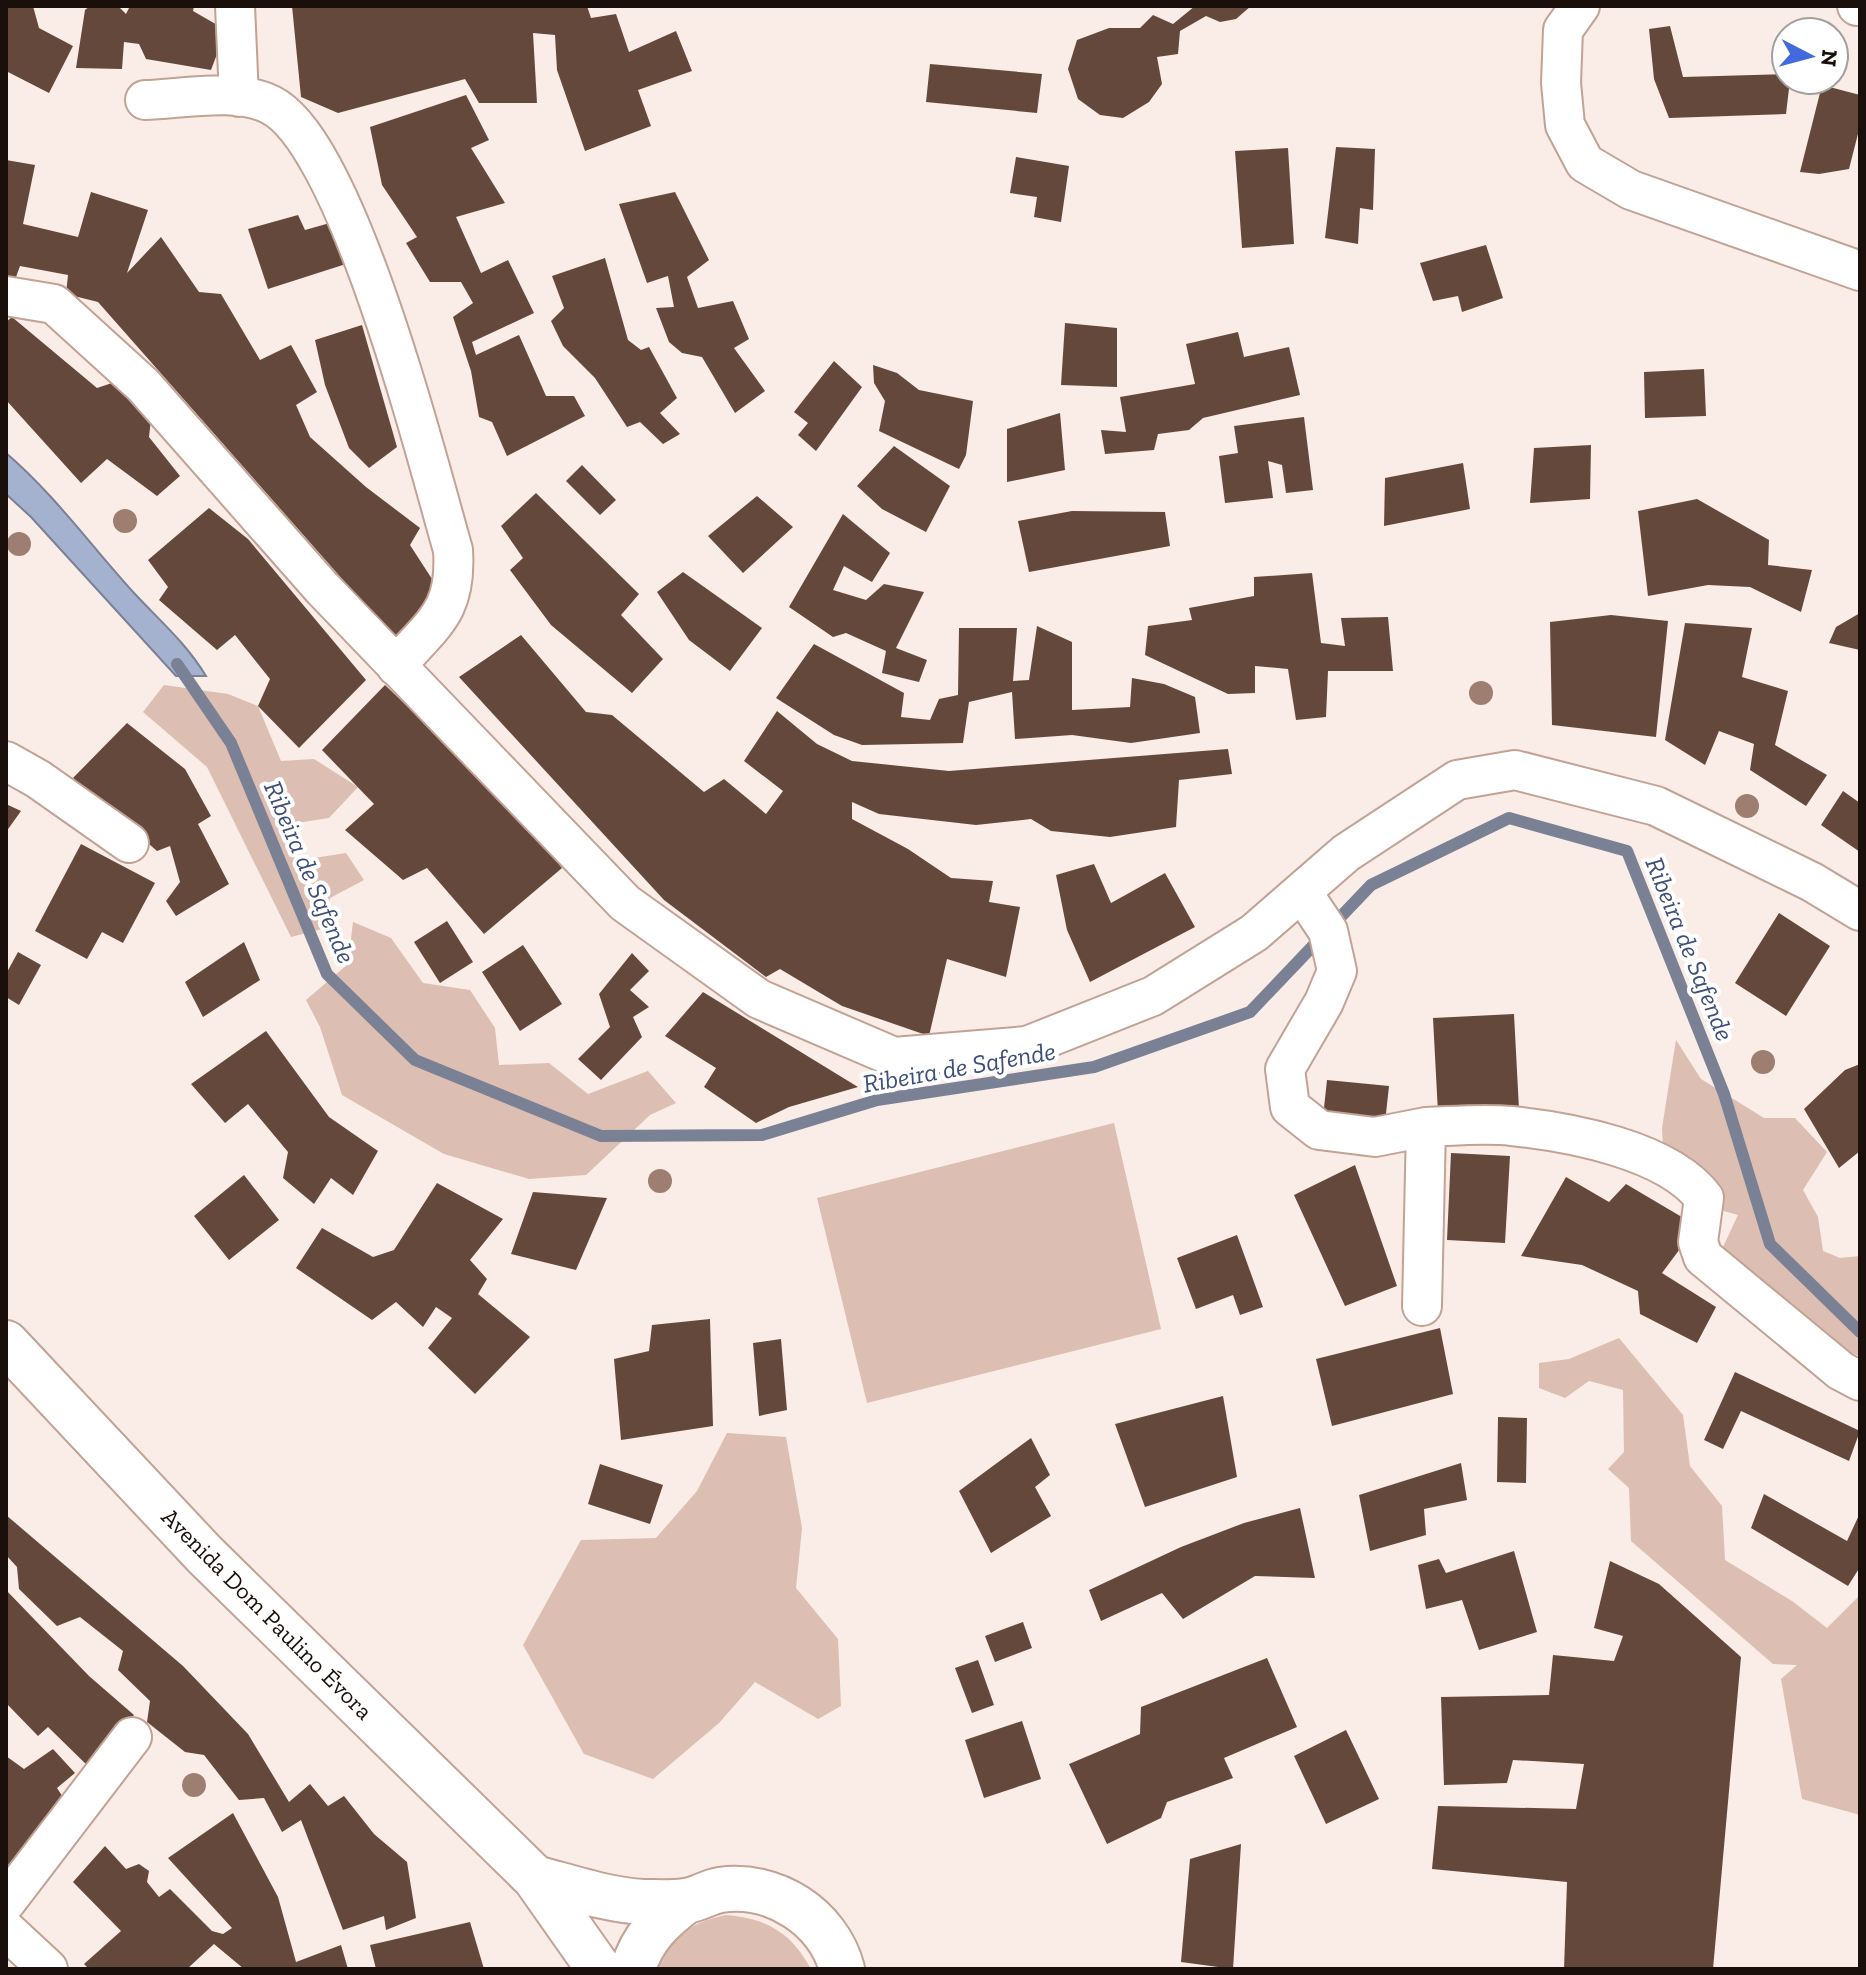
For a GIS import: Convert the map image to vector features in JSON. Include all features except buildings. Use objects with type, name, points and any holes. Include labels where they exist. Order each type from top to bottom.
[{"type":"main road","name":"Avenida Dom Paulino Évora","points":[[6,1343],[205,1555],[535,1878],[599,1969]]},
{"type":"main road","points":[[535,1878],[640,1902],[686,1901],[720,1890],[756,1890],[790,1902],[818,1924],[838,1954],[842,1969]]},
{"type":"main road","points":[[633,1969],[638,1953],[658,1923],[686,1901]]},
{"type":"street","points":[[235,6],[239,97]]},
{"type":"street","points":[[1580,6],[1563,30],[1561,83],[1565,125],[1585,163],[1631,190],[1860,271]]},
{"type":"street","points":[[145,100],[239,97],[269,104],[293,120],[322,167],[380,300],[453,550],[455,581],[449,605],[396,666]]},
{"type":"street","points":[[6,296],[54,304],[143,385],[396,666],[625,903],[759,999],[894,1057],[1027,1046],[1153,996],[1254,933],[1346,853],[1457,780],[1515,770],[1656,806],[1812,882],[1860,911]]},
{"type":"street","points":[[6,761],[38,779],[129,843]]},
{"type":"street","points":[[1302,892],[1328,931],[1337,971],[1324,1002],[1285,1069],[1290,1107],[1319,1130],[1375,1137],[1426,1127],[1511,1126],[1619,1146],[1692,1182],[1704,1198],[1698,1242],[1703,1257],[1841,1371],[1860,1381]]},
{"type":"street","points":[[1422,1306],[1426,1127]]},
{"type":"street","points":[[6,1902],[132,1737]]},
{"type":"street","points":[[6,1930],[48,1969]]},
{"type":"shaded area","points":[[164,685],[228,694],[258,706],[281,761],[314,759],[358,787],[329,818],[290,824],[295,861],[346,853],[364,880],[330,898],[326,928],[291,937],[207,767],[143,712]]},
{"type":"shaded area","points":[[353,922],[391,938],[423,983],[470,990],[495,1028],[499,1065],[549,1063],[588,1094],[648,1071],[676,1103],[650,1115],[586,1175],[529,1179],[444,1154],[342,1095],[320,1027],[306,1000],[348,964]]},
{"type":"shaded area","points":[[1676,1040],[1701,1079],[1764,1118],[1795,1118],[1827,1152],[1803,1190],[1818,1217],[1823,1251],[1840,1258],[1860,1256],[1860,1356],[1836,1348],[1730,1286],[1723,1247],[1738,1215],[1702,1205],[1664,1170],[1662,1128]]},
{"type":"shaded area","points":[[1114,1123],[1161,1329],[867,1403],[817,1198]]},
{"type":"shaded area","points":[[1619,1338],[1683,1415],[1690,1466],[1722,1506],[1725,1560],[1792,1601],[1827,1628],[1860,1595],[1860,1815],[1802,1799],[1781,1679],[1797,1665],[1773,1664],[1631,1541],[1629,1488],[1608,1469],[1624,1452],[1623,1390],[1589,1381],[1565,1398],[1539,1388],[1539,1363],[1569,1359]]},
{"type":"shaded area","points":[[727,1433],[786,1437],[802,1528],[796,1588],[838,1639],[841,1706],[818,1719],[755,1682],[719,1723],[653,1779],[584,1754],[523,1645],[581,1540],[656,1538],[697,1491]]},
{"type":"shaded area","points":[[725,1915],[753,1920],[776,1929],[795,1945],[811,1969],[653,1969],[682,1933]]},
{"type":"water","points":[[6,453],[57,503],[181,643],[206,676],[176,676],[31,517],[6,494]]},
{"type":"waterway","name":"Ribeira de Safende","points":[[177,664],[231,743],[327,974],[415,1060],[601,1136],[762,1135],[877,1100],[1094,1067],[1250,1012],[1371,885],[1509,818],[1627,851],[1724,1094],[1770,1244],[1860,1332]]}]
